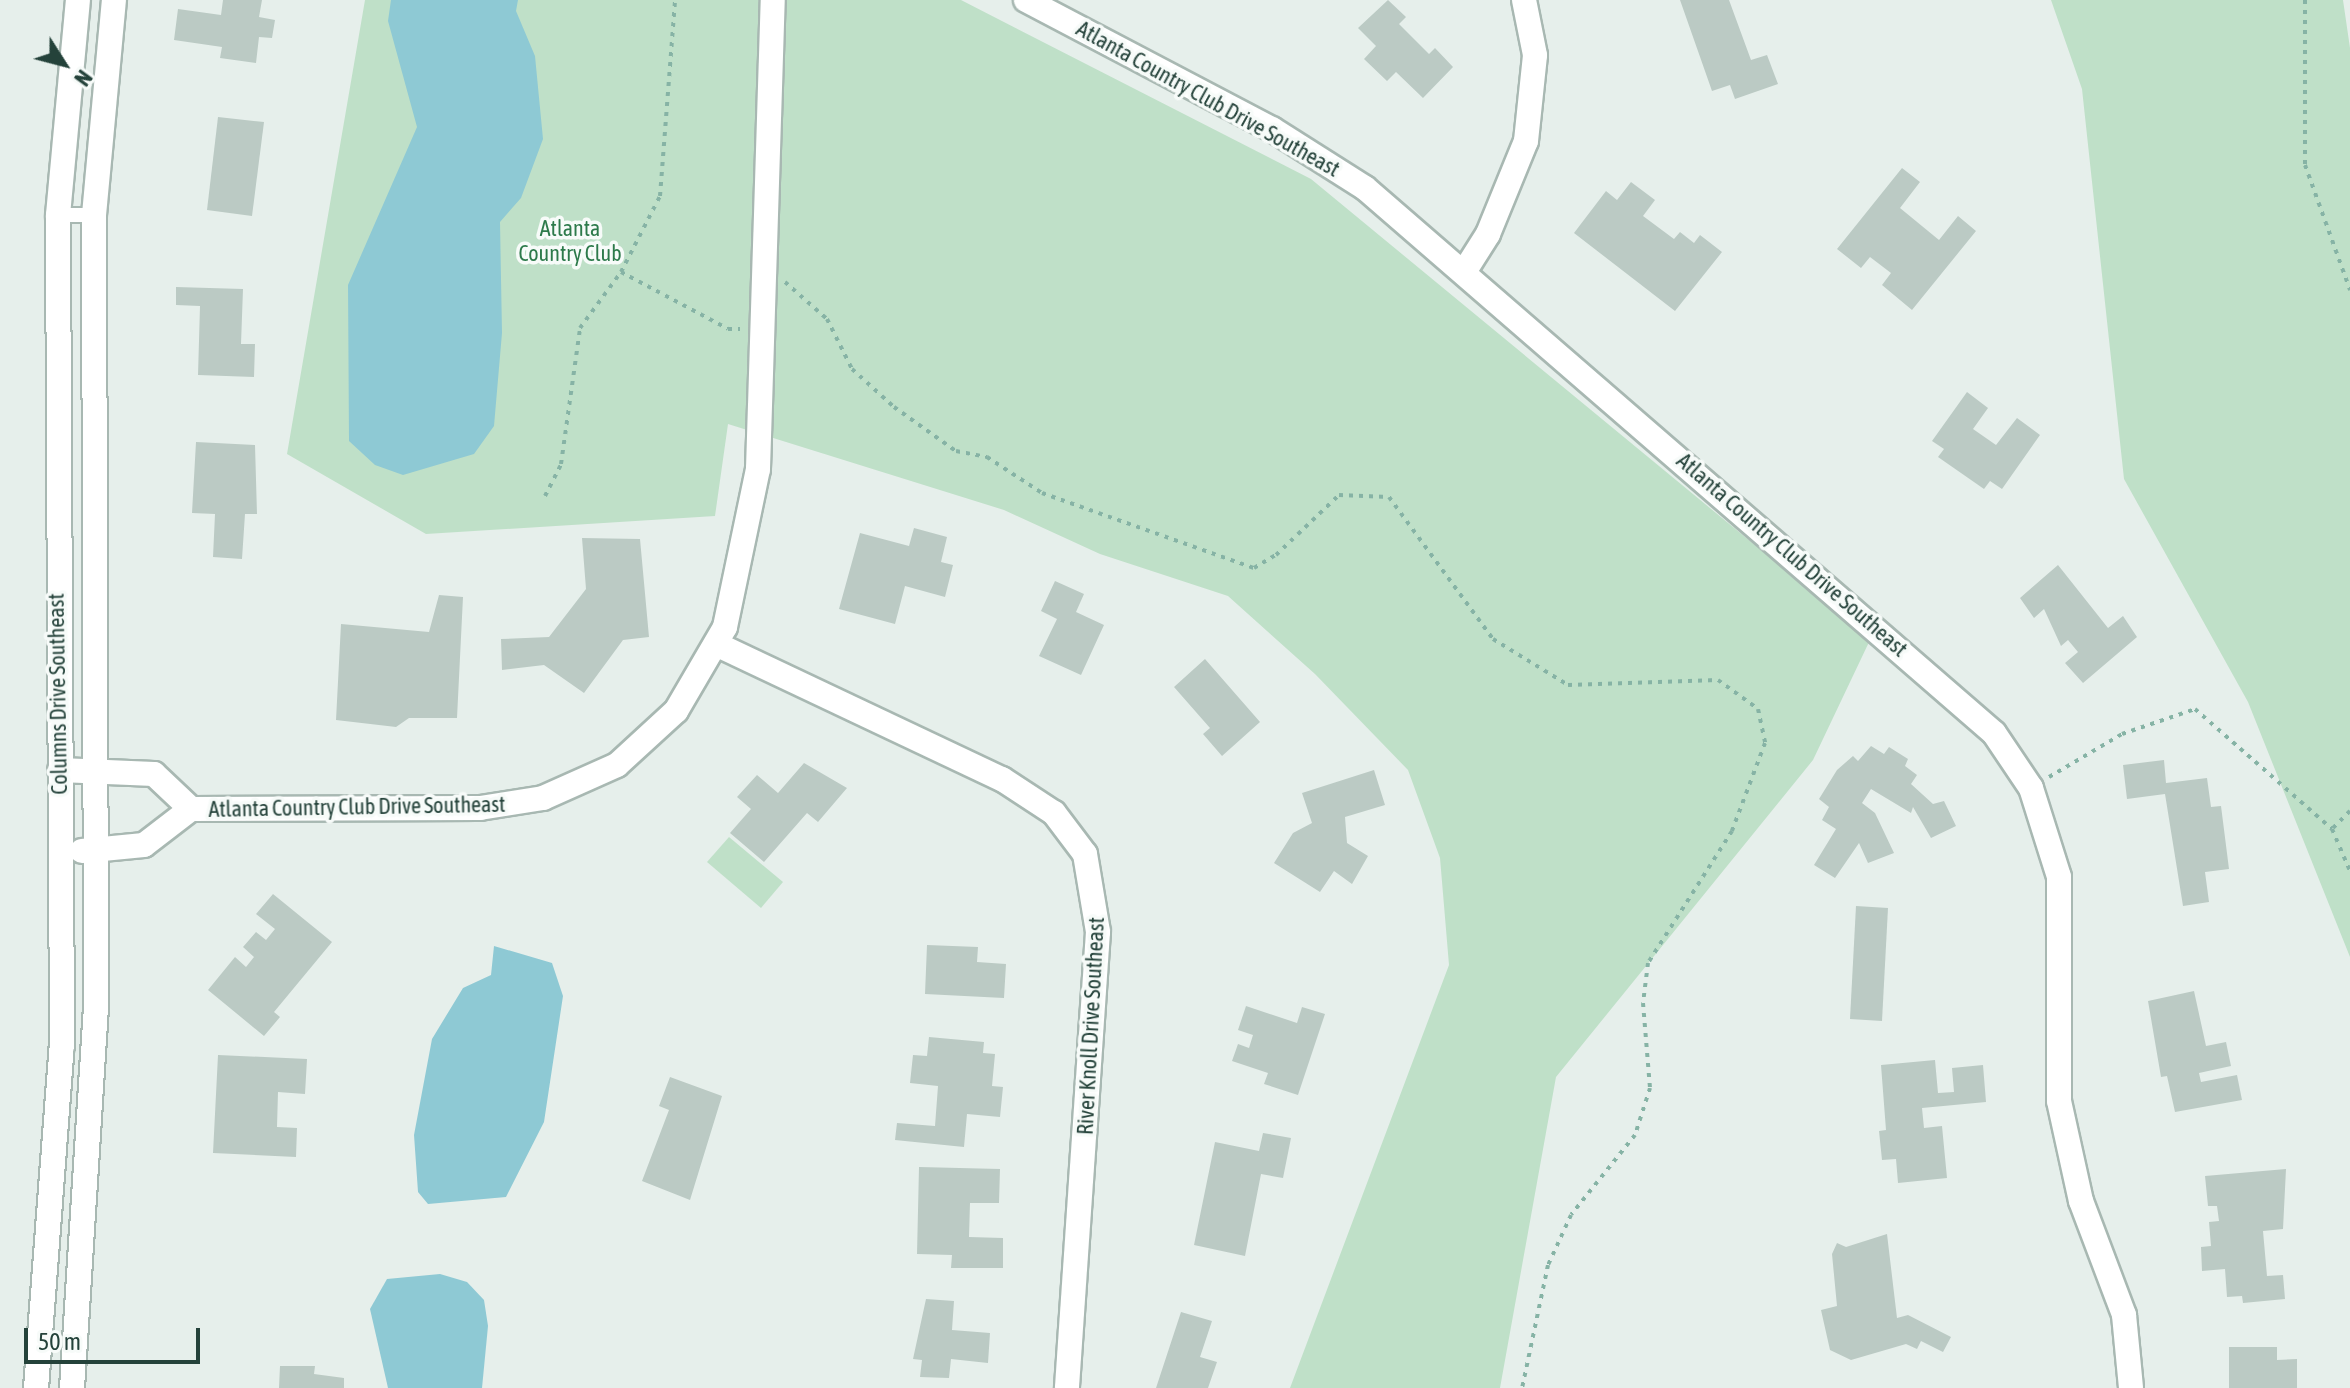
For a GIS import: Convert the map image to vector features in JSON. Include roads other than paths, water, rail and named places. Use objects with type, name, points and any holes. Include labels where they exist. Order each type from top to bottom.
[{"type":"street","name":"Columns Drive Southeast","points":[[36,1388],[62,1046],[58,215],[78,0]]},
{"type":"street","name":"Columns Drive Southeast","points":[[72,1388],[94,1102],[94,215],[114,0]]},
{"type":"street","name":"Atlanta Country Club Drive Southeast","points":[[61,852],[144,845],[191,809],[480,808],[565,792],[617,765],[658,732],[718,645],[731,610],[758,469],[773,0]]},
{"type":"street","name":"Atlanta Country Club Drive Southeast","points":[[1026,0],[1329,163],[1464,272],[1978,716],[2031,788],[2059,877],[2056,1073],[2063,1132],[2124,1315],[2131,1388]]},
{"type":"street","points":[[1464,272],[1488,234],[1526,141],[1535,55],[1524,0]]},
{"type":"street","name":"River Knoll Drive Southeast","points":[[718,645],[1002,779],[1054,813],[1085,854],[1098,932],[1067,1388]]},
{"type":"street","name":"Atlanta Country Club Drive Southeast","points":[[60,770],[154,774],[191,809]]},
{"type":"lane","points":[[58,215],[94,215]]},
{"type":"water","points":[[391,0],[518,0],[516,11],[535,56],[543,139],[521,198],[500,222],[502,333],[494,426],[474,454],[403,475],[375,465],[349,441],[348,285],[417,127],[388,21]]},
{"type":"water","points":[[494,946],[552,963],[563,996],[544,1122],[506,1197],[428,1204],[418,1192],[414,1135],[432,1039],[463,988],[491,975]]},
{"type":"water","points":[[440,1274],[467,1282],[484,1300],[488,1326],[482,1388],[388,1388],[370,1309],[387,1279]]},
{"type":"park label","name":"Atlanta Country Club","points":[[570,240]]}]
